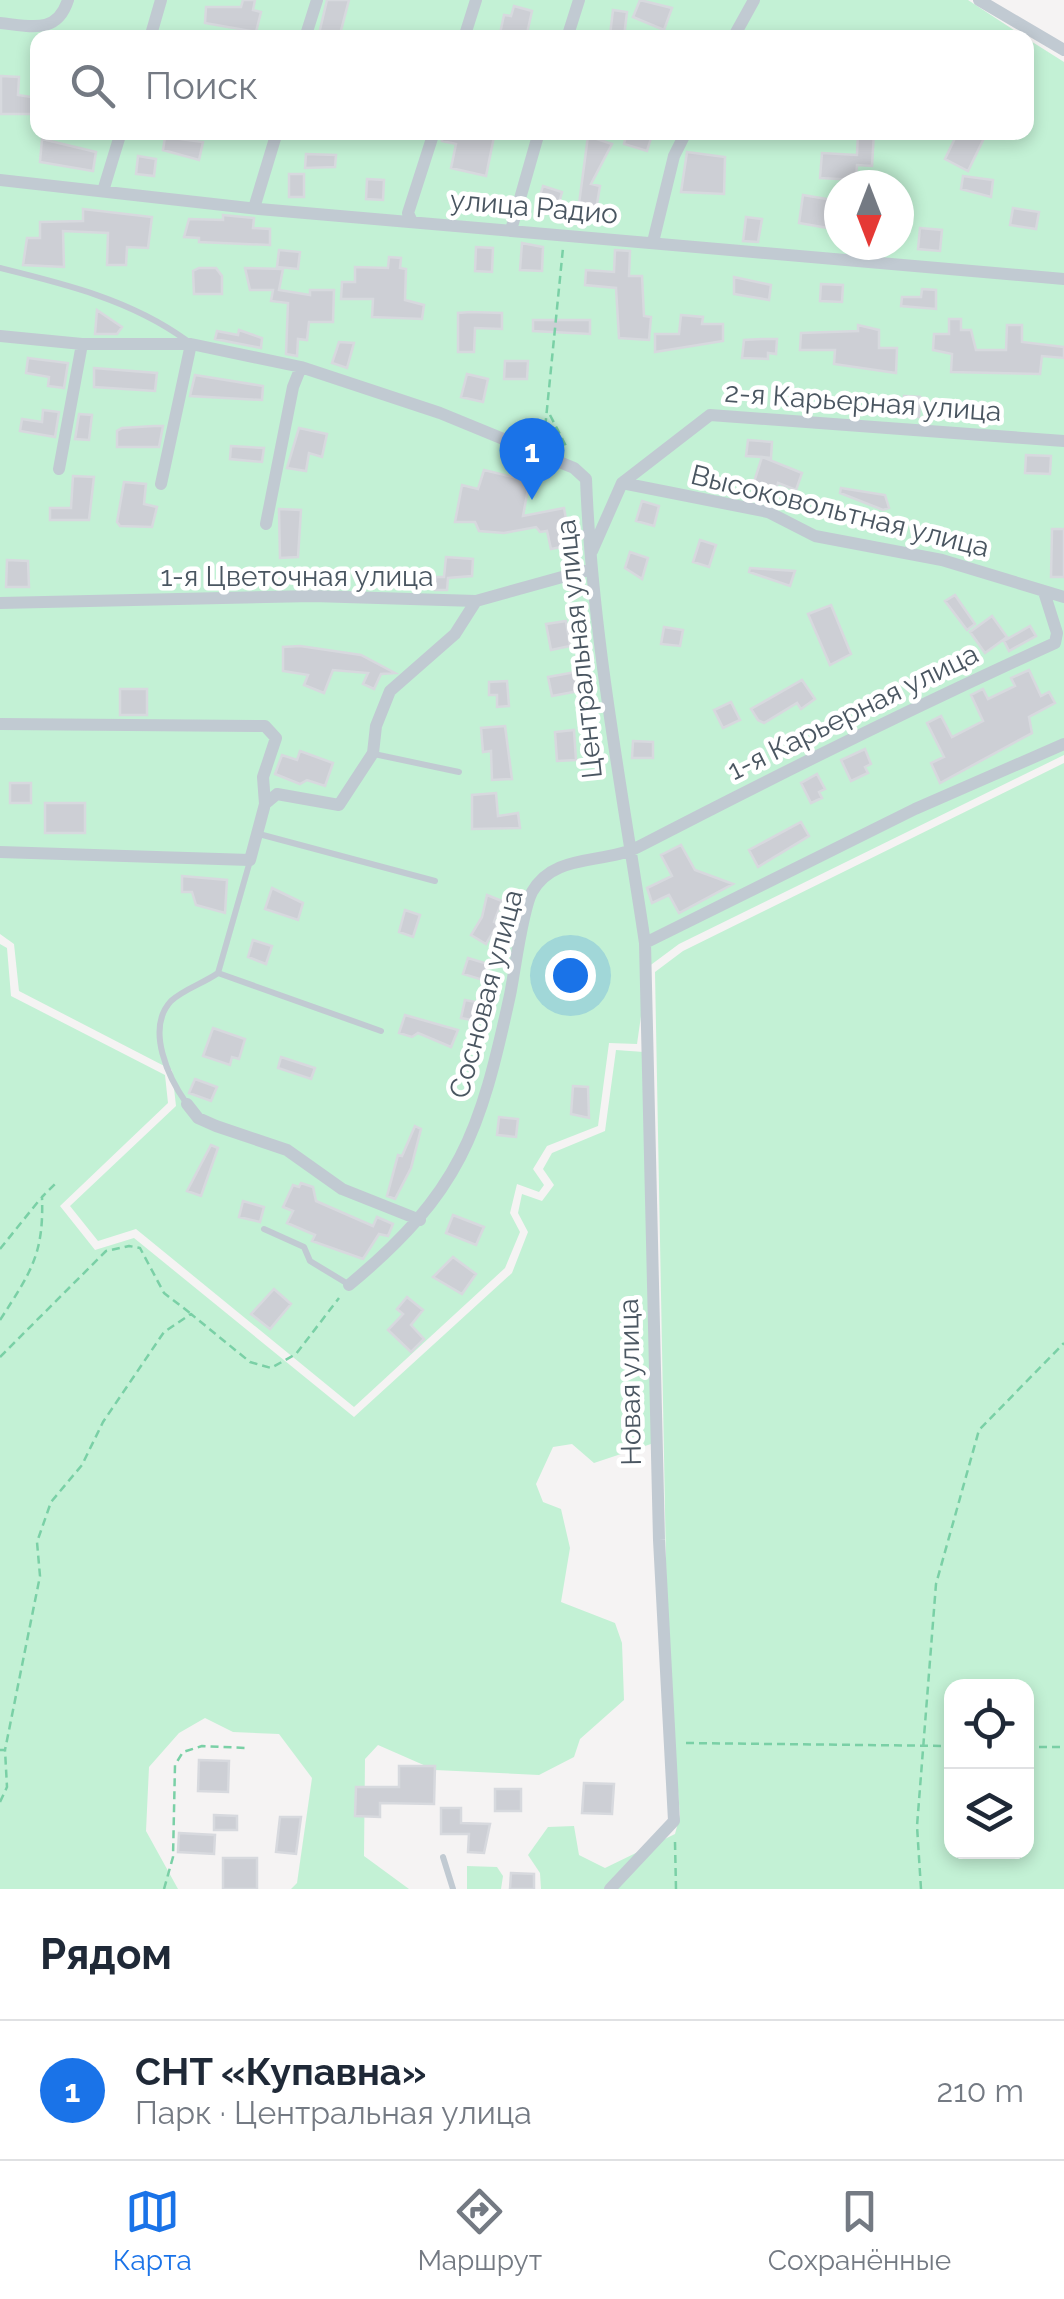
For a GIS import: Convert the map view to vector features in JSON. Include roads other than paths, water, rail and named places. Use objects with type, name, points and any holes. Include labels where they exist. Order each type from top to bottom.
[{"type":"street","points":[[0,23],[48,26],[60,18],[68,0]]},
{"type":"street","points":[[152,30],[161,0]]},
{"type":"street","points":[[308,30],[317,0]]},
{"type":"street","points":[[467,30],[476,0]]},
{"type":"street","points":[[570,30],[579,0]]},
{"type":"street","points":[[737,30],[754,0]]},
{"type":"street","points":[[980,0],[1030,30]]},
{"type":"street","points":[[1034,32],[1064,50]]},
{"type":"street","points":[[103,192],[119,140]]},
{"type":"street","points":[[254,208],[274,140]]},
{"type":"street","points":[[412,222],[408,213],[431,140]]},
{"type":"street","points":[[511,230],[538,140]]},
{"type":"street","points":[[653,242],[674,156],[682,140]]},
{"type":"street","name":"улица Радио","points":[[0,180],[254,208],[1064,279]]},
{"type":"street","points":[[0,336],[82,344],[190,344],[301,367],[293,387],[266,524]]},
{"type":"street","points":[[59,468],[82,344]]},
{"type":"street","points":[[161,484],[190,344]]},
{"type":"street","name":"Центральная улица","points":[[301,367],[440,414],[574,468],[586,479],[590,563],[628,852],[645,943]]},
{"type":"street","name":"2-я Карьерная улица","points":[[622,484],[710,415],[1064,441]]},
{"type":"street","points":[[590,563],[622,484]]},
{"type":"street","name":"Высоковольтная улица","points":[[622,484],[768,512],[815,536],[942,560],[1064,597]]},
{"type":"street","name":"1-я Цветочная улица","points":[[0,603],[313,596],[476,602],[590,563]]},
{"type":"street","name":"1-я Карьерная улица","points":[[628,852],[849,738],[1055,643],[1057,633],[1044,592]]},
{"type":"street","points":[[265,804],[277,794],[339,806],[373,754],[376,726],[390,691],[455,634],[476,602]]},
{"type":"street","points":[[0,724],[264,726],[276,738],[262,785],[265,804],[250,860],[0,852]]},
{"type":"street","points":[[645,943],[915,808],[1064,744]]},
{"type":"street","name":"Сосновая улица","points":[[350,1285],[420,1220],[460,1163],[488,1096],[532,892],[559,865],[628,852]]},
{"type":"street","name":"Новая улица","points":[[610,1889],[674,1820],[658,1540],[645,943]]},
{"type":"street","points":[[187,1104],[198,1118],[287,1150],[342,1190],[420,1220]]},
{"type":"lane","points":[[0,268],[73,286],[154,317],[190,344]]},
{"type":"lane","points":[[373,754],[459,772]]},
{"type":"lane","points":[[258,833],[435,881]]},
{"type":"lane","points":[[187,1104],[166,1064],[160,1029],[164,1011],[182,994],[218,972],[250,860]]},
{"type":"lane","points":[[218,972],[381,1031]]},
{"type":"lane","points":[[264,1229],[304,1247],[310,1261],[350,1285]]},
{"type":"lane","points":[[443,1857],[453,1889]]},
{"type":"place","name":"СНТ «Купавна»","points":[[532,500]]}]
